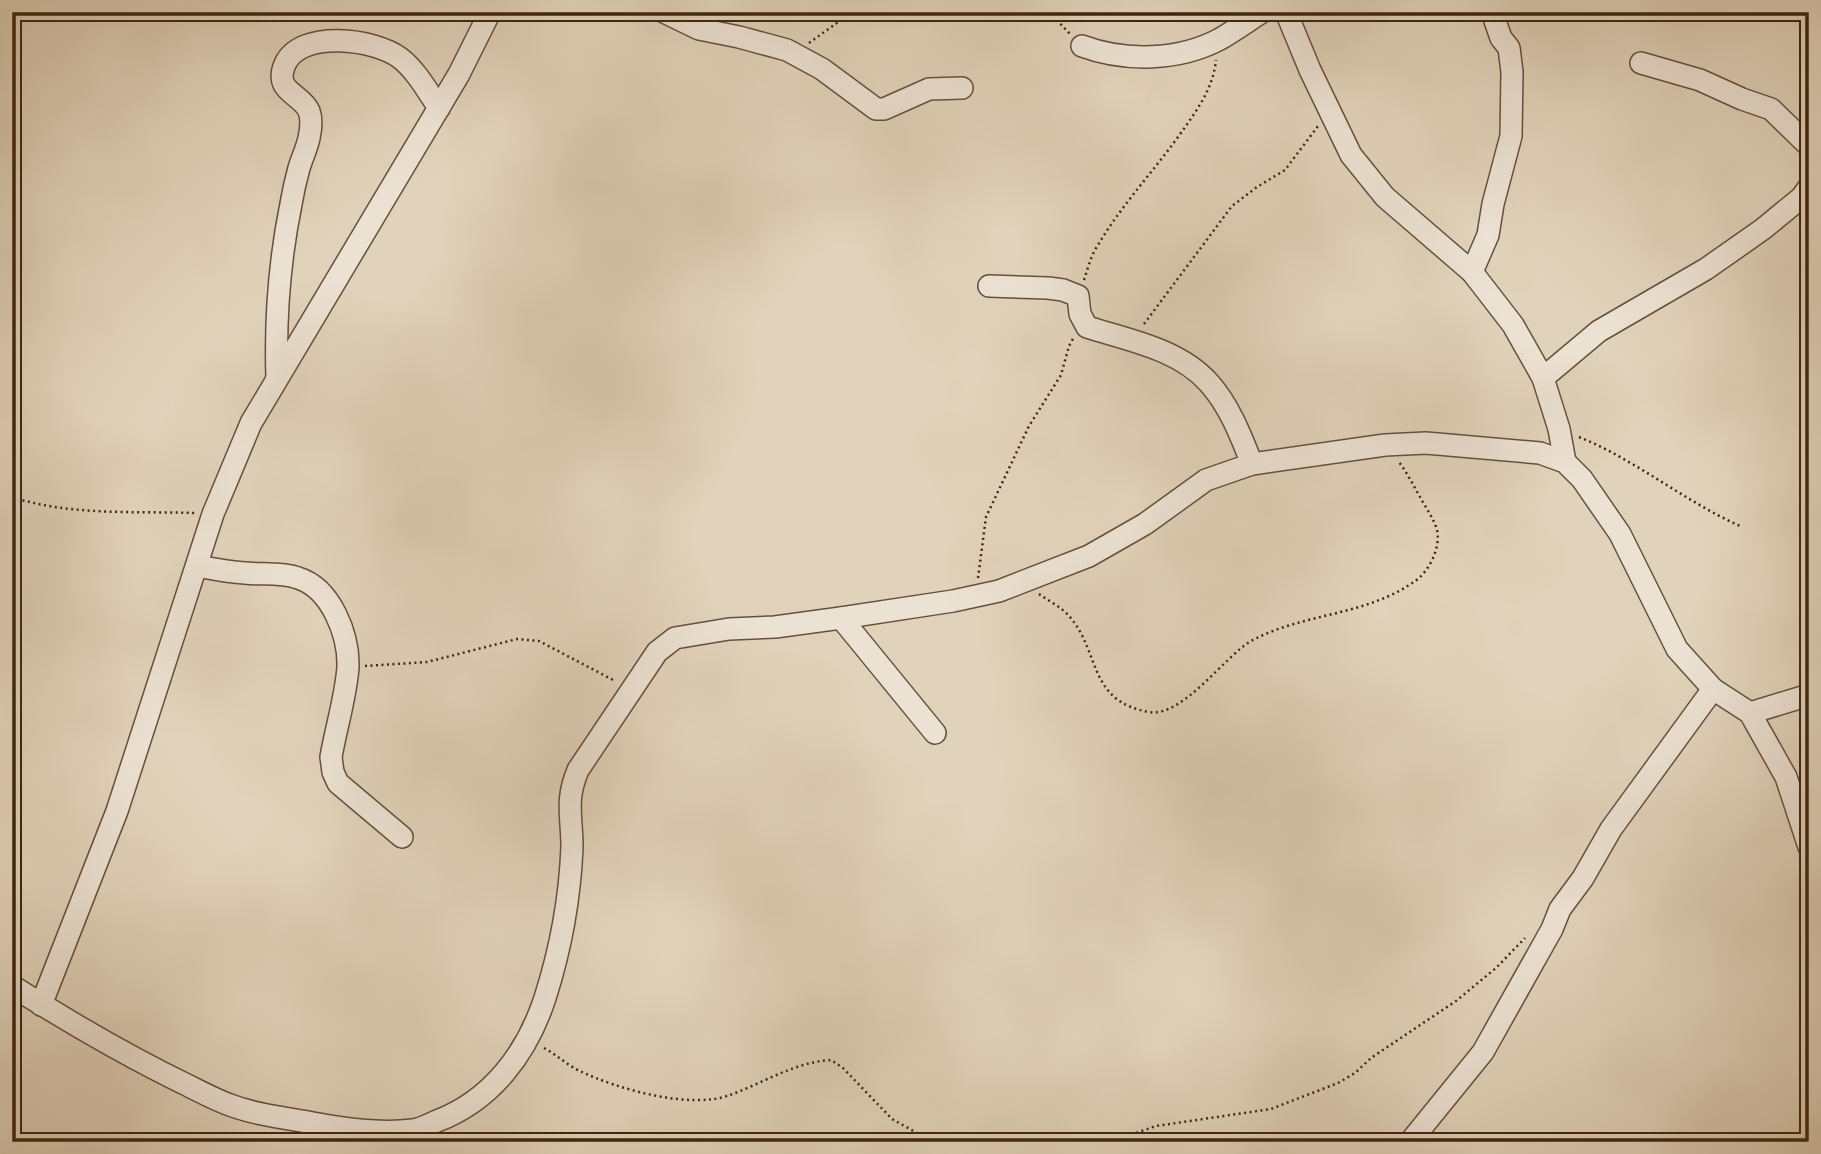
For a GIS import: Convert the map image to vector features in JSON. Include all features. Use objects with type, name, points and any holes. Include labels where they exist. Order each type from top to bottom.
[{"type":"street","points":[[41,1005],[117,811],[212,514],[251,423],[459,74],[490,12]]},
{"type":"street","points":[[664,12],[699,29],[740,37],[794,53],[822,69],[876,109],[884,109],[929,89],[962,88]]},
{"type":"street","points":[[1082,46],[1110,54],[1165,56],[1218,40],[1262,12]]},
{"type":"street","points":[[1286,12],[1351,155],[1385,197],[1472,272],[1513,325],[1543,378],[1559,429],[1565,462]]},
{"type":"street","points":[[1472,272],[1489,235],[1493,204],[1511,136],[1512,72],[1509,48],[1501,38],[1492,12]]},
{"type":"street","points":[[277,378],[278,281],[291,203],[309,139],[311,121],[308,110],[298,98],[289,93],[283,83],[282,74],[288,59],[301,48],[322,42],[369,44],[402,59],[439,108]]},
{"type":"street","points":[[1641,63],[1700,80],[1771,109],[1809,146]]},
{"type":"street","points":[[1543,378],[1599,331],[1706,270],[1763,229],[1802,197],[1809,187]]},
{"type":"street","points":[[989,286],[1063,290],[1078,296],[1080,314],[1087,327],[1154,348],[1176,359],[1209,382],[1239,432],[1252,464]]},
{"type":"street","points":[[12,986],[137,1060],[229,1105],[266,1116],[357,1131],[415,1130],[453,1115],[478,1099],[499,1080],[529,1040],[545,998],[558,948],[567,895],[572,848],[569,797],[572,785],[578,770],[631,689],[657,652],[675,638],[729,629],[775,627],[841,618],[999,592],[1080,560],[1119,539],[1145,524],[1206,480],[1252,464],[1307,454],[1385,445],[1426,443],[1540,453],[1565,462],[1582,479],[1620,534],[1677,649],[1713,689],[1750,713],[1786,777],[1809,847]]},
{"type":"street","points":[[197,566],[301,578],[322,592],[334,609],[341,628],[348,665],[331,757],[333,772],[338,783],[402,837]]},
{"type":"street","points":[[841,618],[935,733]]},
{"type":"street","points":[[1410,1142],[1483,1052],[1552,929],[1560,909],[1583,878],[1611,829],[1713,689]]},
{"type":"street","points":[[1750,713],[1809,695]]},
{"type":"path","points":[[794,53],[852,12]]},
{"type":"path","points":[[1049,12],[1082,46]]},
{"type":"path","points":[[1078,296],[1096,248],[1121,210],[1159,164],[1199,108],[1214,74],[1218,40]]},
{"type":"path","points":[[1133,342],[1232,206],[1285,170],[1330,109]]},
{"type":"path","points":[[975,596],[986,517],[1029,426],[1061,375],[1069,346],[1078,330],[1087,327]]},
{"type":"path","points":[[1559,429],[1632,462],[1740,526]]},
{"type":"path","points":[[1024,582],[1069,617],[1110,694],[1132,708],[1154,713],[1173,706],[1199,689],[1249,642],[1278,629],[1378,600],[1416,581],[1429,565],[1438,541],[1437,531],[1408,476],[1385,445]]},
{"type":"path","points":[[12,497],[33,503],[75,508],[212,514]]},
{"type":"path","points":[[348,665],[386,666],[427,662],[517,639],[528,639],[538,641],[631,689]]},
{"type":"path","points":[[1123,1142],[1130,1135],[1156,1126],[1285,1105],[1338,1083],[1456,1001],[1528,935]]},
{"type":"path","points":[[529,1040],[579,1070],[599,1078],[684,1100],[710,1100],[729,1096],[801,1066],[831,1060],[843,1068],[892,1119],[933,1142]]}]
